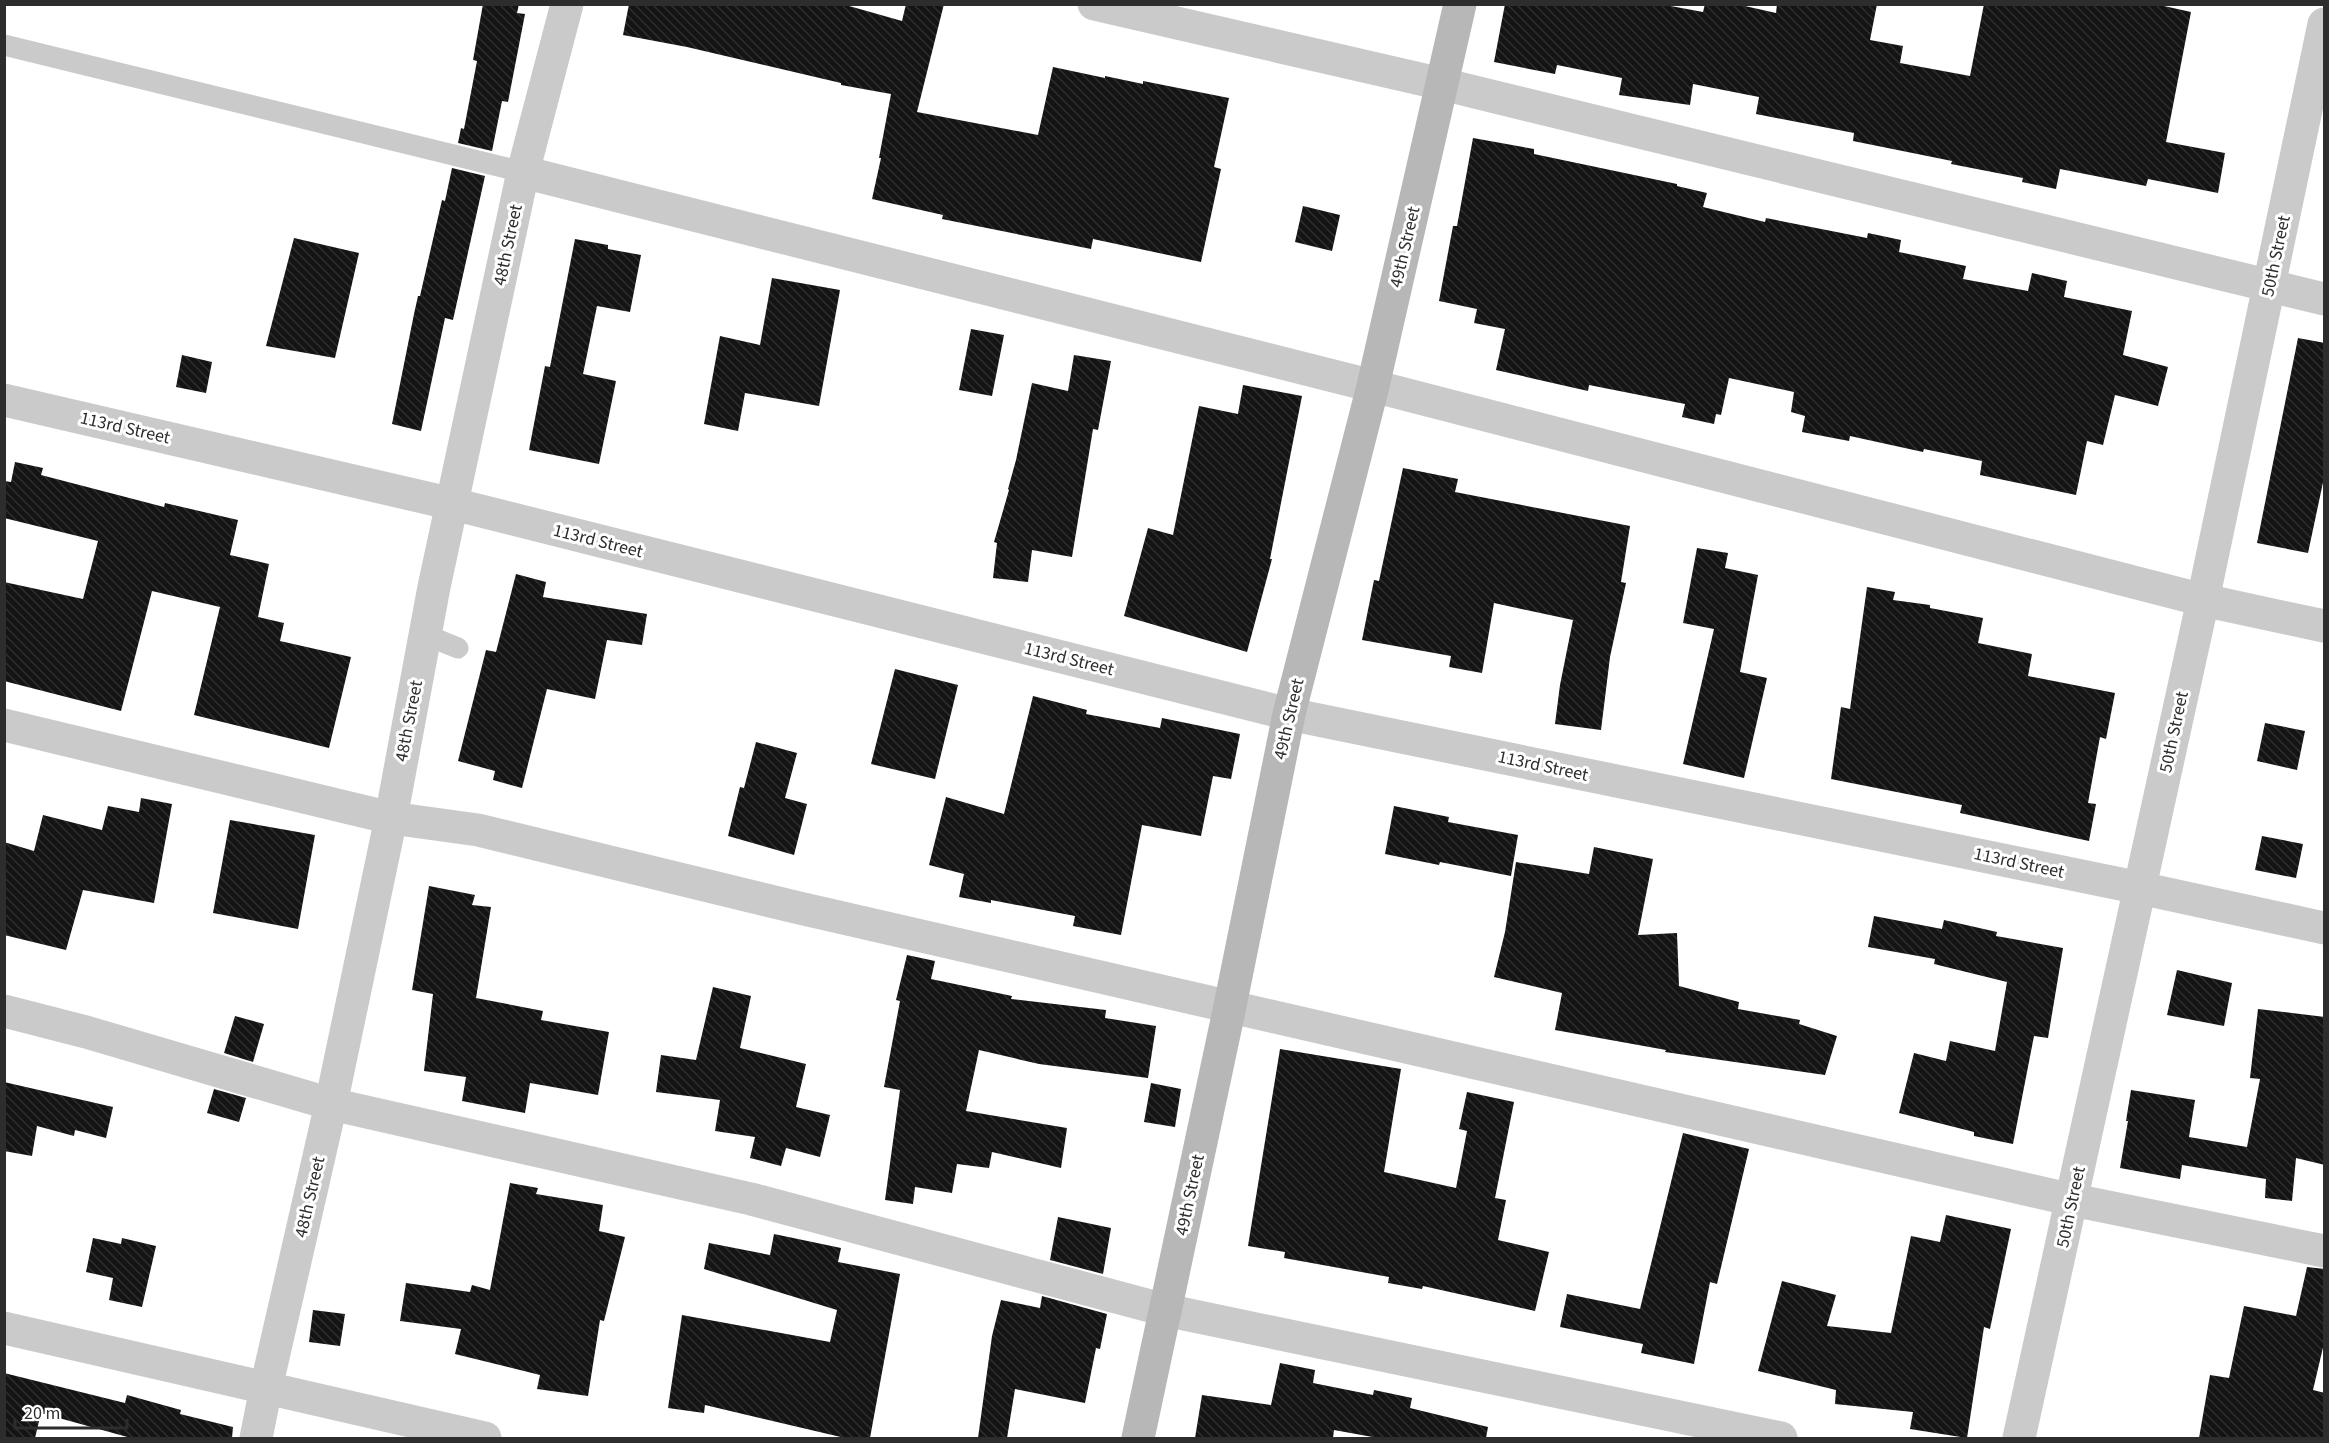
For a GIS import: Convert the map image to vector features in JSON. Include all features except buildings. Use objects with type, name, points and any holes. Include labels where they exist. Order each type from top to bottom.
[{"type":"main road","name":"49th Street","points":[[1138,1438],[1230,1006],[1289,714],[1373,386],[1460,4]]},
{"type":"street","name":"48th Street","points":[[256,1438],[331,1104],[523,172],[567,4]]},
{"type":"street","points":[[1094,4],[1442,84],[2325,299]]},
{"type":"street","name":"50th Street","points":[[2019,1438],[2203,600],[2325,24]]},
{"type":"street","points":[[523,172],[1373,386],[2203,600],[2325,626]]},
{"type":"street","name":"113rd Street","points":[[4,400],[453,504],[1289,714],[2325,928]]},
{"type":"street","points":[[4,725],[391,818],[478,830],[795,907],[2073,1200],[2325,1251]]},
{"type":"street","points":[[4,1011],[86,1032],[331,1104],[751,1199],[1165,1310],[1781,1438]]},
{"type":"street","points":[[4,1328],[485,1438]]},
{"type":"lane","points":[[4,45],[523,172]]},
{"type":"lane","points":[[426,635],[458,648]]}]
